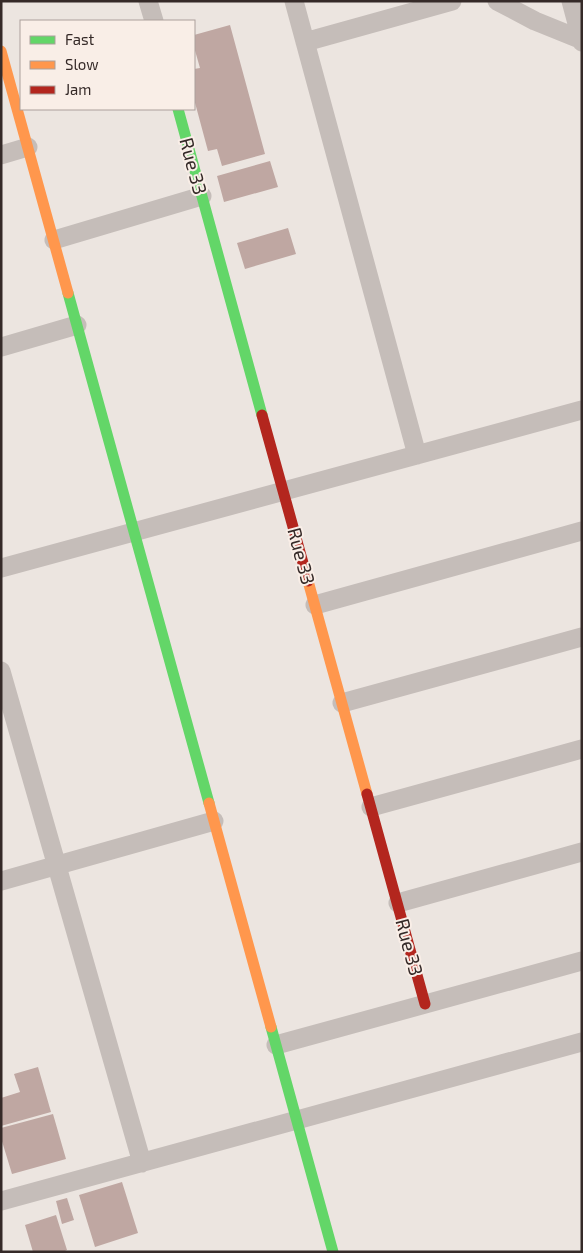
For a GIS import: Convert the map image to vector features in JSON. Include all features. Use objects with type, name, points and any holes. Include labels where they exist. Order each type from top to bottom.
[{"type":"street","points":[[148,1],[154,20]]},
{"type":"street","points":[[294,1],[417,455]]},
{"type":"street","points":[[306,42],[452,1]]},
{"type":"street","points":[[497,1],[535,21],[582,41]]},
{"type":"street","points":[[571,1],[582,41]]},
{"type":"street","points":[[1,51],[333,1252]]},
{"type":"street","name":"Rue 33","points":[[178,110],[425,1004]]},
{"type":"street","points":[[1,155],[28,147]]},
{"type":"street","points":[[54,240],[202,196]]},
{"type":"street","points":[[1,347],[77,325]]},
{"type":"street","points":[[1,568],[582,410]]},
{"type":"street","points":[[315,605],[582,531]]},
{"type":"street","points":[[342,703],[582,637]]},
{"type":"street","points":[[1,671],[142,1163]]},
{"type":"street","points":[[371,807],[582,749]]},
{"type":"street","points":[[1,881],[214,820]]},
{"type":"street","points":[[398,903],[582,852]]},
{"type":"street","points":[[276,1045],[582,961]]},
{"type":"street","points":[[1,1201],[582,1042]]},
{"type":"building","points":[[230,25],[265,154],[222,166],[217,149],[208,151],[195,103],[195,69],[200,68],[195,50],[195,35]]},
{"type":"building","points":[[270,161],[278,187],[224,202],[217,176]]},
{"type":"building","points":[[288,228],[296,254],[245,269],[237,243]]},
{"type":"building","points":[[38,1067],[51,1112],[1,1126],[1,1098],[20,1092],[14,1074]]},
{"type":"building","points":[[53,1114],[66,1159],[12,1174],[1,1138],[1,1128]]},
{"type":"building","points":[[122,1182],[138,1233],[95,1247],[79,1195]]},
{"type":"building","points":[[67,1198],[74,1220],[62,1224],[56,1201]]},
{"type":"building","points":[[56,1215],[67,1250],[63,1252],[33,1252],[25,1225]]},
{"type":"traffic: fast","points":[[178,110],[262,415]]},
{"type":"traffic: fast","points":[[68,293],[209,803]]},
{"type":"traffic: fast","points":[[271,1027],[333,1252]]},
{"type":"traffic: slow","points":[[1,51],[68,293]]},
{"type":"traffic: slow","points":[[308,581],[367,794]]},
{"type":"traffic: slow","points":[[209,803],[271,1027]]},
{"type":"traffic: jam","points":[[262,415],[308,581]]},
{"type":"traffic: jam","points":[[367,794],[425,1004]]}]
